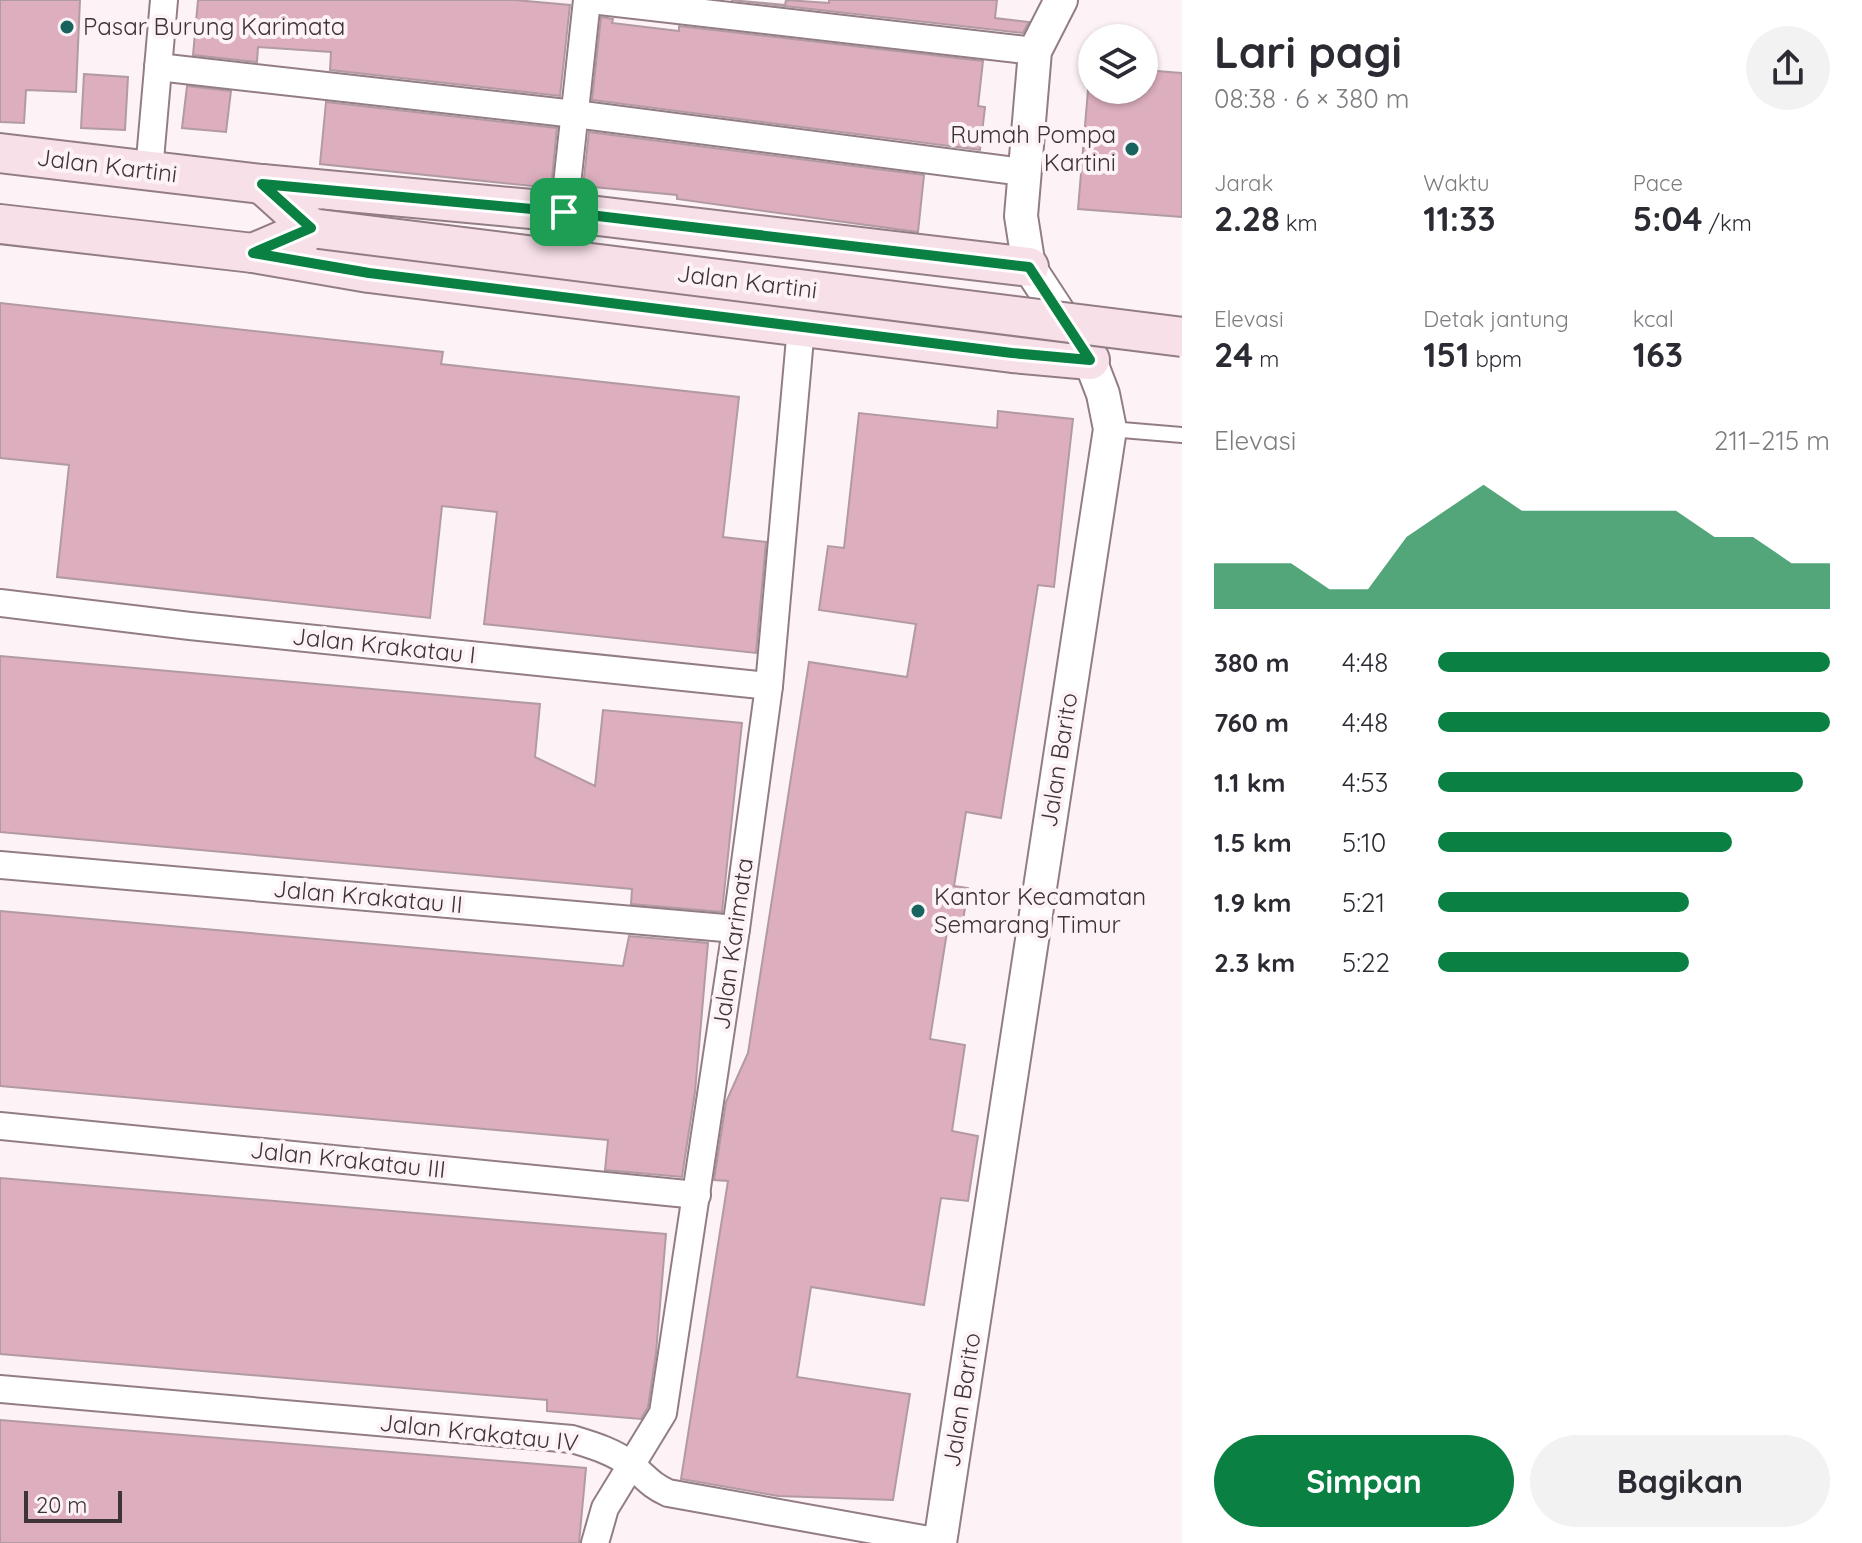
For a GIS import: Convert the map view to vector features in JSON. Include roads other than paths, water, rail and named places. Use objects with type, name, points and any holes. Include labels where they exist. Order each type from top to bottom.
[{"type":"main road","name":"Jalan Kartini","points":[[0,153],[262,184],[564,212],[1029,267]]},
{"type":"main road","points":[[262,184],[315,228]]},
{"type":"main road","name":"Jalan Kartini","points":[[0,224],[253,253],[369,273],[801,327],[1090,360]]},
{"type":"main road","name":"Jalan Kartini","points":[[253,253],[315,228],[1182,337]]},
{"type":"street","points":[[149,171],[164,0]]},
{"type":"street","points":[[564,212],[589,0],[769,11],[1035,51]]},
{"type":"street","name":"Jalan Barito","points":[[940,1542],[1110,429],[1103,394],[1090,360],[1029,267],[1021,216],[1035,51],[1061,0]]},
{"type":"street","points":[[158,67],[575,114],[1023,172]]},
{"type":"street","name":"Jalan Karimata","points":[[595,1543],[605,1508],[663,1413],[736,929],[769,686],[801,327]]},
{"type":"street","name":"Jalan Krakatau I","points":[[0,603],[222,630],[769,686]]},
{"type":"street","name":"Jalan Krakatau II","points":[[0,865],[736,929]]},
{"type":"street","name":"Jalan Krakatau III","points":[[0,1126],[697,1195]]},
{"type":"street","name":"Jalan Krakatau IV","points":[[0,1389],[572,1439],[600,1448],[632,1465],[647,1483],[668,1493],[940,1542]]},
{"type":"lane","points":[[1110,429],[1182,435]]},
{"type":"place","name":"Pasar Burung Karimata","points":[[67,27]]},
{"type":"place","name":"Rumah Pompa Kartini","points":[[1132,149]]},
{"type":"place","name":"Kantor Kecamatan Semarang Timur","points":[[918,911]]}]
